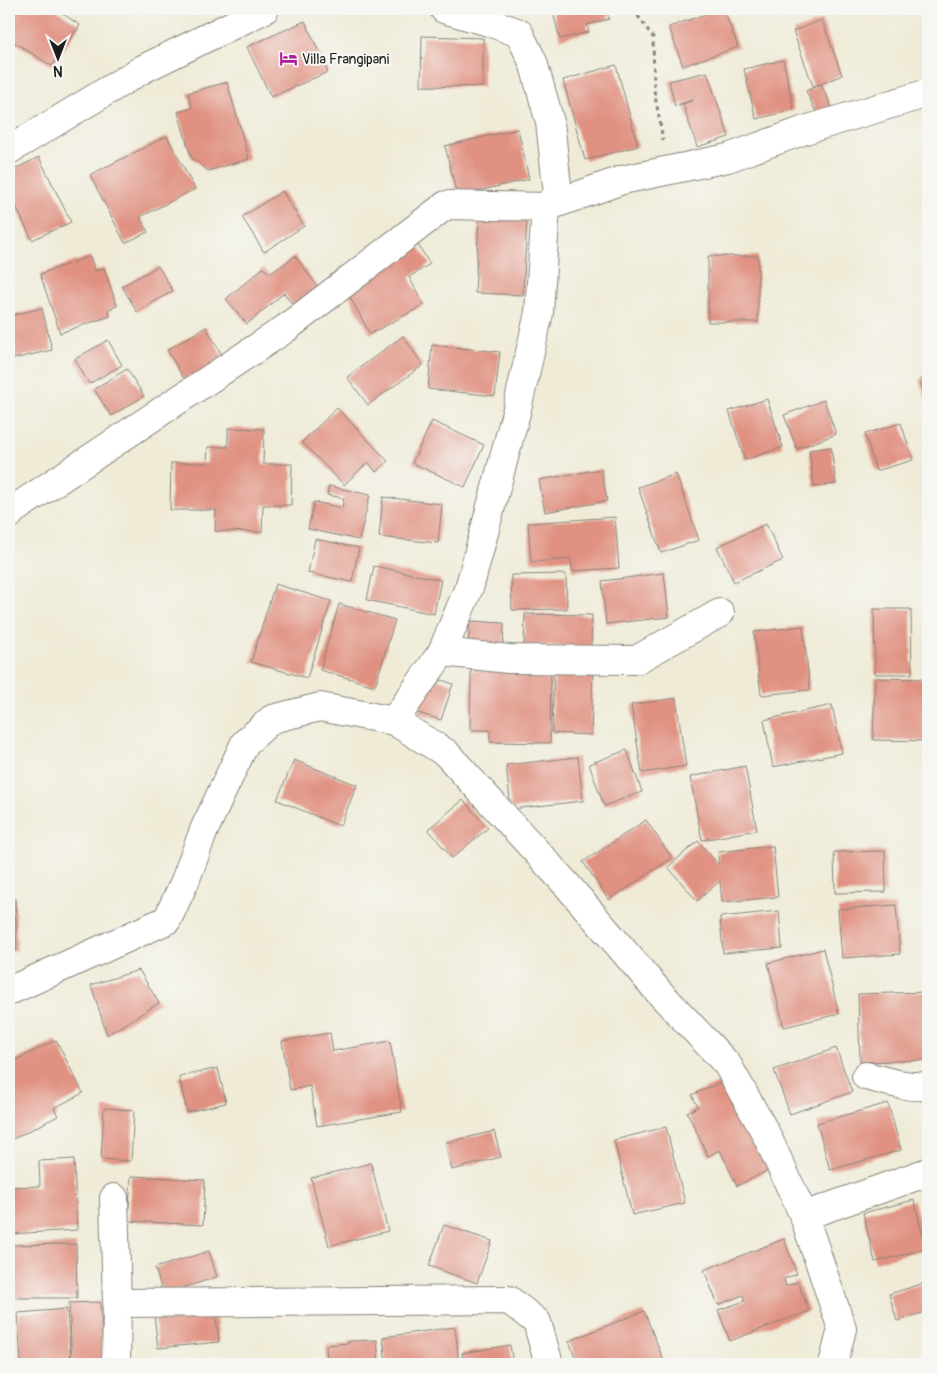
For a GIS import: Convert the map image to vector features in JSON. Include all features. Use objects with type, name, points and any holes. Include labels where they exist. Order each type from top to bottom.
[{"type":"street","points":[[9,150],[143,69],[265,9]]},
{"type":"street","points":[[394,722],[442,652],[470,585],[522,390],[539,313],[546,207],[558,195],[550,122],[533,62],[519,33],[444,9]]},
{"type":"street","points":[[9,515],[13,510],[284,329],[446,205],[546,207],[622,180],[728,158],[805,130],[928,93]]},
{"type":"street","points":[[442,652],[509,659],[636,660],[720,612]]},
{"type":"street","points":[[9,991],[167,920],[185,882],[204,830],[245,743],[272,719],[320,707],[394,722],[446,753],[567,885],[658,991],[727,1064],[764,1132],[804,1216],[842,1328],[833,1364]]},
{"type":"street","points":[[866,1076],[894,1083],[928,1086]]},
{"type":"street","points":[[804,1216],[928,1172]]},
{"type":"street","points":[[114,1198],[117,1303],[116,1364]]},
{"type":"street","points":[[117,1303],[509,1300],[537,1322],[549,1364]]},
{"type":"path","points":[[633,9],[653,37],[654,90],[668,171]]},
{"type":"building","points":[[9,9],[55,9],[80,25],[52,66],[9,39]]},
{"type":"building","points":[[552,9],[606,9],[609,19],[587,25],[589,32],[560,39]]},
{"type":"building","points":[[724,9],[738,47],[683,66],[669,27]]},
{"type":"building","points":[[822,20],[842,75],[813,86],[793,31]]},
{"type":"building","name":"Villa Frangipani","points":[[305,21],[328,72],[271,97],[247,47]]},
{"type":"building","points":[[422,36],[483,38],[483,87],[421,86]]},
{"type":"building","points":[[783,60],[794,110],[756,119],[744,69]]},
{"type":"building","points":[[616,65],[638,146],[585,160],[563,80]]},
{"type":"building","points":[[707,72],[729,137],[697,147],[683,104],[693,100],[675,106],[669,81]]},
{"type":"building","points":[[227,82],[249,159],[208,171],[191,157],[178,112],[192,108],[188,93]]},
{"type":"building","points":[[821,84],[833,110],[818,116],[806,91]]},
{"type":"building","points":[[518,129],[529,179],[457,196],[445,146]]},
{"type":"building","points":[[167,136],[195,189],[140,217],[148,232],[125,243],[90,175]]},
{"type":"building","points":[[39,157],[71,222],[32,240],[9,192],[9,172]]},
{"type":"building","points":[[282,191],[304,226],[264,252],[242,217]]},
{"type":"building","points":[[479,217],[527,219],[523,295],[475,293]]},
{"type":"building","points":[[418,245],[430,264],[409,277],[424,305],[370,334],[344,286]]},
{"type":"building","points":[[90,256],[95,271],[104,268],[117,306],[108,310],[110,316],[60,333],[40,274]]},
{"type":"building","points":[[295,256],[320,290],[295,308],[284,293],[247,324],[226,299],[263,268],[270,274]]},
{"type":"building","points":[[708,256],[758,256],[758,322],[708,322]]},
{"type":"building","points":[[158,266],[173,291],[137,312],[122,286]]},
{"type":"building","points":[[42,308],[52,350],[9,360],[9,316]]},
{"type":"building","points":[[206,327],[225,360],[186,382],[167,350]]},
{"type":"building","points":[[403,336],[423,365],[368,405],[347,377]]},
{"type":"building","points":[[108,340],[122,365],[89,384],[75,359]]},
{"type":"building","points":[[432,345],[500,352],[495,396],[428,389]]},
{"type":"building","points":[[127,369],[144,396],[111,416],[94,389]]},
{"type":"building","points":[[928,377],[928,405],[919,380]]},
{"type":"building","points":[[767,399],[783,447],[745,460],[729,411]]},
{"type":"building","points":[[824,400],[836,434],[797,449],[784,415]]},
{"type":"building","points":[[337,408],[388,461],[376,472],[368,462],[344,485],[302,442]]},
{"type":"building","points":[[432,421],[484,445],[465,487],[412,463]]},
{"type":"building","points":[[901,423],[913,460],[876,471],[865,434]]},
{"type":"building","points":[[228,428],[264,429],[263,464],[292,464],[291,505],[263,505],[262,532],[215,531],[216,510],[170,510],[171,463],[207,463],[208,447],[228,447]]},
{"type":"building","points":[[831,447],[836,484],[814,487],[809,450]]},
{"type":"building","points":[[601,469],[607,501],[545,512],[539,480]]},
{"type":"building","points":[[676,474],[699,540],[661,553],[638,487]]},
{"type":"building","points":[[329,486],[370,495],[359,540],[308,529],[314,502],[342,508],[344,498],[327,495]]},
{"type":"building","points":[[383,497],[442,504],[438,543],[379,537]]},
{"type":"building","points":[[615,517],[619,568],[572,571],[571,559],[531,562],[528,523]]},
{"type":"building","points":[[766,524],[783,560],[734,582],[717,547]]},
{"type":"building","points":[[315,539],[359,548],[352,582],[308,573]]},
{"type":"building","points":[[374,566],[441,580],[434,614],[367,600]]},
{"type":"building","points":[[664,573],[669,617],[606,624],[602,581]]},
{"type":"building","points":[[566,574],[567,609],[512,610],[511,575]]},
{"type":"building","points":[[275,584],[331,601],[307,678],[251,662]]},
{"type":"building","points":[[339,604],[395,620],[375,686],[320,670]]},
{"type":"building","points":[[874,609],[911,609],[912,674],[875,674]]},
{"type":"building","points":[[525,614],[592,615],[591,647],[524,645]]},
{"type":"building","points":[[470,621],[504,623],[503,647],[468,645]]},
{"type":"building","points":[[803,626],[810,690],[761,695],[754,632]]},
{"type":"building","points":[[554,667],[593,669],[591,735],[552,733]]},
{"type":"building","points":[[471,670],[551,672],[550,743],[490,742],[490,730],[470,730]]},
{"type":"building","points":[[430,676],[453,684],[441,720],[418,713]]},
{"type":"building","points":[[875,678],[928,679],[928,741],[873,740]]},
{"type":"building","points":[[676,698],[686,766],[642,773],[631,705]]},
{"type":"building","points":[[832,705],[842,753],[773,767],[764,720]]},
{"type":"building","points":[[627,750],[642,792],[604,806],[589,764]]},
{"type":"building","points":[[578,757],[583,801],[511,809],[506,765]]},
{"type":"building","points":[[294,760],[357,785],[340,826],[277,800]]},
{"type":"building","points":[[745,766],[757,830],[702,840],[690,777]]},
{"type":"building","points":[[463,800],[488,828],[452,858],[428,829]]},
{"type":"building","points":[[646,820],[672,858],[609,900],[583,862]]},
{"type":"building","points":[[698,841],[719,865],[718,852],[773,846],[778,897],[722,902],[720,881],[697,901],[668,867]]},
{"type":"building","points":[[885,851],[886,892],[835,893],[834,852]]},
{"type":"building","points":[[9,898],[15,898],[17,951],[9,951]]},
{"type":"building","points":[[896,905],[900,954],[842,958],[838,909]]},
{"type":"building","points":[[779,911],[782,948],[723,953],[720,917]]},
{"type":"building","points":[[823,949],[839,1014],[784,1027],[768,963]]},
{"type":"building","points":[[139,970],[159,1003],[107,1035],[91,985]]},
{"type":"building","points":[[928,992],[928,1060],[860,1062],[858,994]]},
{"type":"building","points":[[330,1033],[333,1051],[390,1041],[402,1112],[317,1126],[310,1086],[290,1090],[282,1041]]},
{"type":"building","points":[[56,1040],[83,1093],[54,1108],[58,1116],[11,1140],[9,1135],[9,1056],[14,1061]]},
{"type":"building","points":[[836,1048],[852,1092],[790,1114],[774,1070]]},
{"type":"building","points":[[218,1068],[226,1103],[187,1112],[179,1077]]},
{"type":"building","points":[[725,1080],[769,1170],[737,1186],[720,1150],[708,1156],[687,1112],[698,1107],[692,1095]]},
{"type":"building","points":[[888,1103],[901,1150],[830,1170],[817,1123]]},
{"type":"building","points":[[104,1108],[134,1110],[131,1161],[101,1159]]},
{"type":"building","points":[[666,1127],[685,1203],[632,1215],[614,1140]]},
{"type":"building","points":[[494,1131],[501,1157],[452,1170],[445,1143]]},
{"type":"building","points":[[74,1159],[77,1230],[9,1234],[9,1187],[40,1186],[39,1161]]},
{"type":"building","points":[[371,1163],[388,1231],[329,1246],[311,1178]]},
{"type":"building","points":[[131,1176],[205,1180],[203,1225],[128,1221]]},
{"type":"building","points":[[914,1200],[926,1249],[875,1262],[863,1213]]},
{"type":"building","points":[[444,1225],[492,1241],[477,1283],[429,1266]]},
{"type":"building","points":[[784,1239],[797,1274],[784,1279],[786,1286],[798,1282],[809,1311],[730,1341],[718,1310],[745,1301],[743,1295],[718,1305],[704,1270]]},
{"type":"building","points":[[76,1244],[77,1298],[9,1298],[9,1245]]},
{"type":"building","points":[[209,1251],[217,1277],[163,1294],[155,1268]]},
{"type":"building","points":[[928,1282],[928,1311],[897,1321],[889,1294]]},
{"type":"building","points":[[100,1302],[104,1364],[72,1364],[69,1303]]},
{"type":"building","points":[[67,1309],[71,1364],[21,1364],[18,1313]]},
{"type":"building","points":[[215,1309],[219,1342],[158,1348],[154,1315]]},
{"type":"building","points":[[644,1311],[665,1364],[578,1364],[569,1341]]},
{"type":"building","points":[[455,1327],[459,1364],[386,1364],[383,1337]]},
{"type":"building","points":[[377,1340],[379,1364],[327,1364],[326,1345],[349,1343],[349,1341]]},
{"type":"building","points":[[510,1345],[513,1364],[463,1364],[462,1353]]},
{"type":"place","name":"Villa Frangipani","points":[[288,59]]}]
